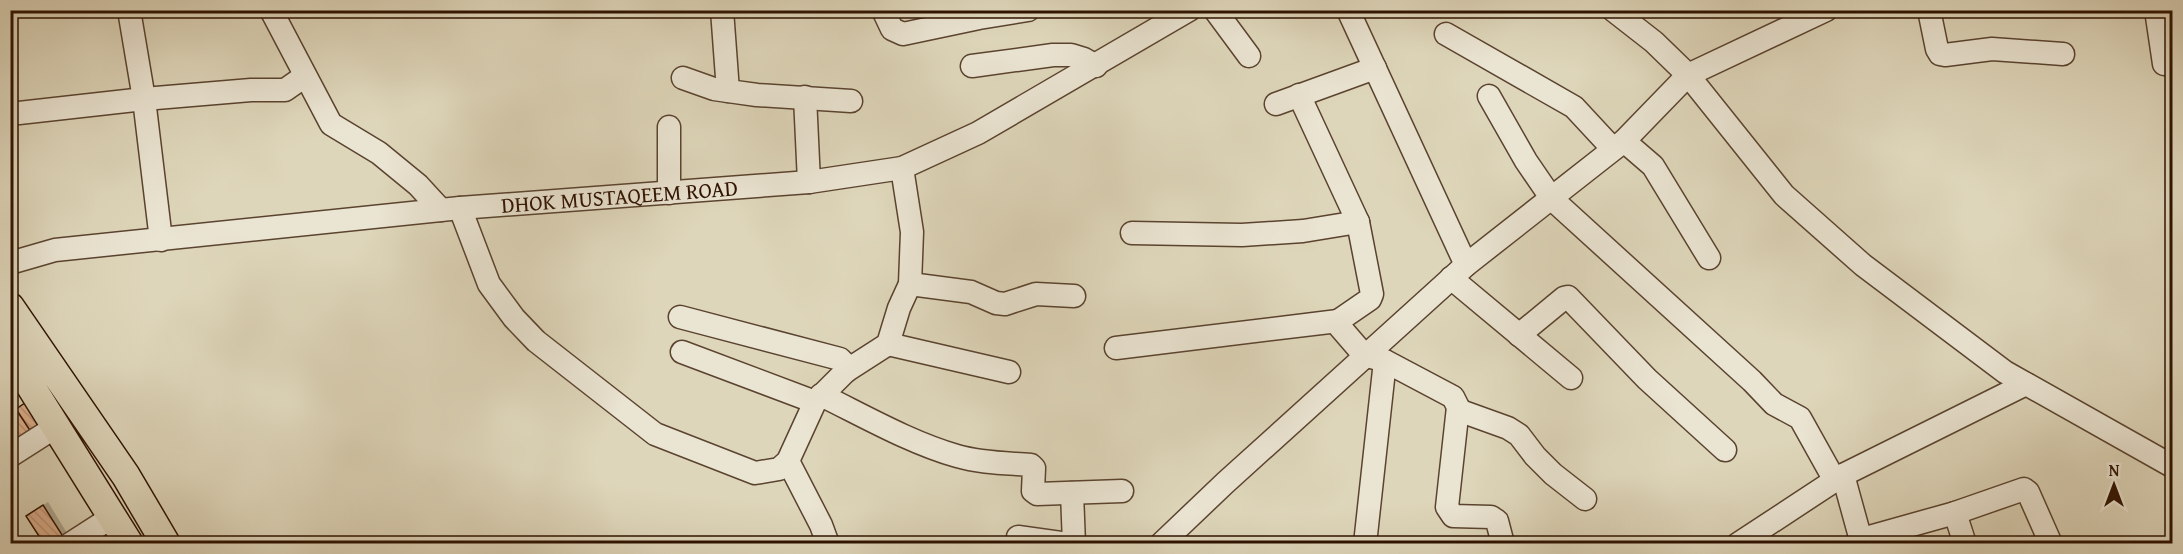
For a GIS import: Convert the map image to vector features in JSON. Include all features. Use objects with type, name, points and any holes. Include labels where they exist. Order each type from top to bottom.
[{"type":"main road","points":[[10,307],[126,476],[166,543]]},
{"type":"main road","points":[[10,353],[129,543]]},
{"type":"street","points":[[129,10],[144,99],[161,240]]},
{"type":"street","points":[[271,10],[331,124],[379,153],[451,209],[489,284],[514,318],[536,341],[655,434],[755,473],[779,469],[788,461],[818,399],[846,371],[888,344],[899,308],[910,284],[912,232],[902,168]]},
{"type":"street","points":[[722,10],[728,91]]},
{"type":"street","points":[[883,10],[892,29],[903,34],[1028,10]]},
{"type":"street","name":"DHOK MUSTAQEEM ROAD","points":[[10,263],[55,250],[451,209],[809,182],[902,168],[978,133],[1189,10]]},
{"type":"street","points":[[1215,10],[1249,56]]},
{"type":"street","points":[[1348,10],[1375,68],[1459,272],[1519,335],[1571,378]]},
{"type":"street","points":[[1613,10],[1654,42],[1688,75],[1785,195],[1863,265],[2005,372],[2172,466]]},
{"type":"street","points":[[1161,543],[1225,483],[1375,358],[1459,272],[1618,145],[1688,75],[1826,10]]},
{"type":"street","points":[[1929,10],[1940,54],[1992,49],[2063,54]]},
{"type":"street","points":[[2156,10],[2164,64]]},
{"type":"street","points":[[1446,34],[1574,107],[1618,145],[1653,166],[1709,258]]},
{"type":"street","points":[[972,66],[1053,55],[1071,55],[1096,66]]},
{"type":"street","points":[[1276,104],[1375,68]]},
{"type":"street","points":[[10,114],[144,99],[251,90],[285,90],[305,76]]},
{"type":"street","points":[[683,78],[714,89],[757,95],[851,101]]},
{"type":"street","points":[[1116,348],[1338,321],[1370,298],[1372,294],[1358,222],[1299,95]]},
{"type":"street","points":[[1489,96],[1526,161],[1552,199],[1752,381],[1774,404],[1800,418],[1838,477],[1862,541],[2024,489],[2028,492],[2051,543]]},
{"type":"street","points":[[805,97],[809,182]]},
{"type":"street","points":[[669,127],[669,193]]},
{"type":"street","points":[[1132,233],[1242,235],[1303,231],[1358,222]]},
{"type":"street","points":[[910,284],[971,292],[996,303],[1005,304],[1036,294],[1074,296]]},
{"type":"street","points":[[1519,335],[1568,297],[1647,379],[1725,450]]},
{"type":"street","points":[[680,317],[840,359],[846,371]]},
{"type":"street","points":[[1338,321],[1339,326],[1375,358],[1453,397],[1458,410],[1447,507],[1453,516],[1491,517],[1497,521],[1503,543]]},
{"type":"street","points":[[888,344],[1009,372]]},
{"type":"street","points":[[682,352],[818,399],[959,457],[1031,465],[1034,468],[1033,491],[1037,494],[1122,491]]},
{"type":"street","points":[[1365,543],[1375,358]]},
{"type":"street","points":[[1737,543],[1838,477],[2026,384]]},
{"type":"street","points":[[1458,410],[1508,428],[1519,435],[1553,474],[1585,499]]},
{"type":"street","points":[[10,456],[57,426]]},
{"type":"street","points":[[788,461],[828,543]]},
{"type":"street","points":[[1072,493],[1074,543]]},
{"type":"street","points":[[1955,513],[1965,543]]},
{"type":"street","points":[[70,543],[112,517]]},
{"type":"street","points":[[1018,537],[1068,543]]},
{"type":"building","points":[[31,399],[48,426],[33,435],[16,409]]},
{"type":"building","points":[[16,409],[33,435],[18,445],[10,433],[10,412]]},
{"type":"building","points":[[43,505],[64,538],[55,544],[44,544],[26,516]]}]
